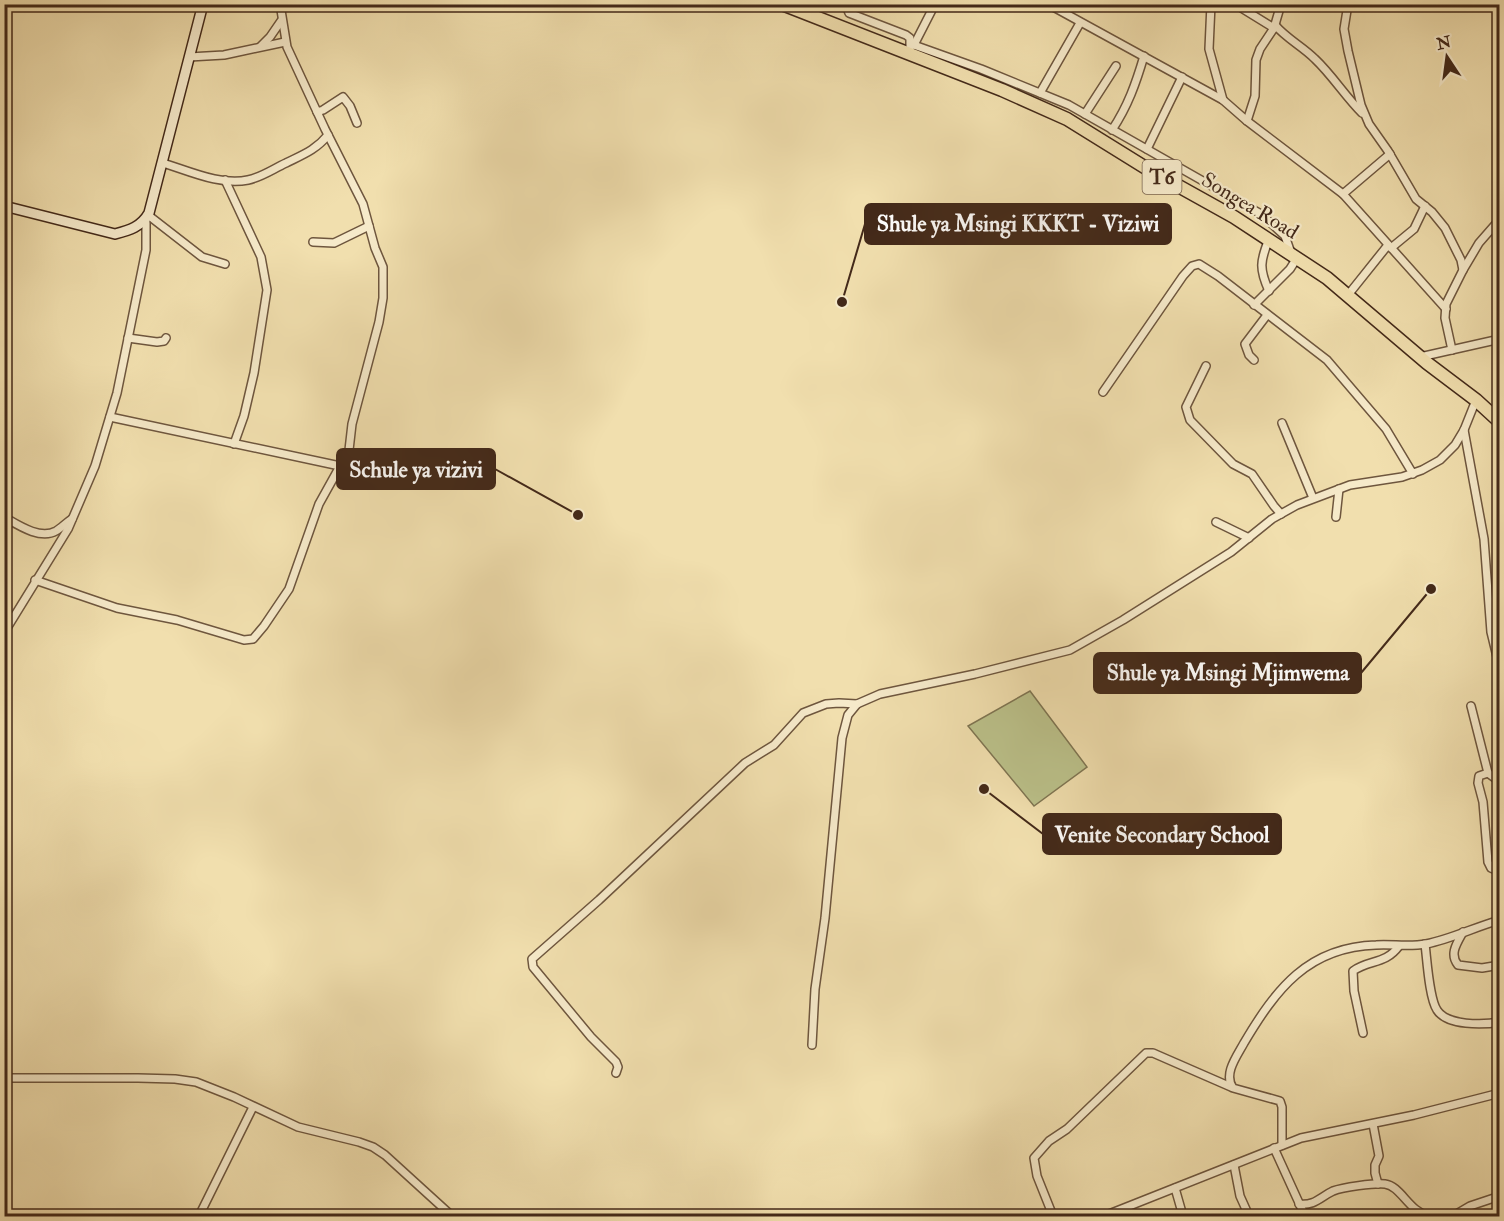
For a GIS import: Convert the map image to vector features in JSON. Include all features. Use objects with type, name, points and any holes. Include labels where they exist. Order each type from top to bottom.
[{"type":"highway","name":"Songea Road","points":[[783,4],[911,47],[1067,119],[1269,239],[1327,278],[1500,422]]},
{"type":"street","points":[[4,633],[68,529],[95,466],[117,393],[146,250],[147,216],[163,163],[174,111],[203,4]]},
{"type":"street","points":[[35,580],[117,608],[177,620],[244,640],[253,639],[289,589],[319,504],[349,450],[352,424],[380,322],[383,267],[363,204],[285,42],[280,4]]},
{"type":"street","points":[[911,47],[935,4]]},
{"type":"street","points":[[1048,4],[1223,100],[1343,194],[1446,309]]},
{"type":"street","points":[[1211,4],[1209,49],[1223,100]]},
{"type":"street","points":[[1235,4],[1274,26],[1285,37],[1315,58],[1342,92],[1366,117]]},
{"type":"street","points":[[1247,121],[1255,96],[1256,60],[1274,26],[1281,4]]},
{"type":"street","points":[[1348,4],[1344,29],[1361,105],[1366,117],[1416,199],[1432,212],[1445,228],[1461,260],[1463,270]]},
{"type":"street","points":[[847,5],[849,12],[906,35],[911,47],[981,69],[1084,114],[1261,213],[1286,236],[1294,255],[1290,268],[1254,305]]},
{"type":"street","points":[[259,47],[270,38],[281,21]]},
{"type":"street","points":[[1040,93],[1080,23]]},
{"type":"street","points":[[189,57],[224,55],[285,42]]},
{"type":"street","points":[[1112,130],[1124,112],[1134,90],[1144,56]]},
{"type":"street","points":[[1084,114],[1116,66]]},
{"type":"street","points":[[1147,149],[1182,77]]},
{"type":"street","points":[[317,112],[343,97],[350,106],[357,123]]},
{"type":"street","points":[[163,163],[225,180],[248,180],[310,152],[328,135]]},
{"type":"street","points":[[1343,194],[1390,154]]},
{"type":"street","points":[[225,180],[261,257],[267,290],[254,373],[234,444]]},
{"type":"street","points":[[4,206],[115,234],[140,225],[147,216]]},
{"type":"street","points":[[1348,295],[1389,247],[1414,229],[1425,206]]},
{"type":"street","points":[[147,216],[202,257],[225,264]]},
{"type":"street","points":[[1452,350],[1445,318],[1451,294],[1479,243],[1498,222]]},
{"type":"street","points":[[313,242],[334,243],[369,226]]},
{"type":"street","points":[[1269,239],[1261,263],[1262,274],[1269,291]]},
{"type":"street","points":[[1103,392],[1192,266],[1199,264],[1311,346],[1346,381],[1386,429],[1413,474]]},
{"type":"street","points":[[1254,360],[1245,344],[1267,315]]},
{"type":"street","points":[[128,338],[157,342],[164,341],[166,338]]},
{"type":"street","points":[[1420,357],[1500,339]]},
{"type":"street","points":[[1206,366],[1186,407],[1190,420],[1233,464],[1252,474],[1281,514]]},
{"type":"street","points":[[616,1073],[618,1067],[616,1062],[591,1037],[533,967],[532,959],[599,900],[745,763],[774,745],[803,713],[826,704],[857,704],[880,694],[975,674],[1070,650],[1231,552],[1281,514],[1313,498],[1339,489],[1413,474],[1440,460],[1455,445],[1464,430],[1476,400]]},
{"type":"street","points":[[110,417],[340,466]]},
{"type":"street","points":[[1282,423],[1313,498]]},
{"type":"street","points":[[1464,430],[1484,539],[1490,615],[1500,669]]},
{"type":"street","points":[[1336,517],[1339,489]]},
{"type":"street","points":[[4,517],[37,533],[47,534],[54,532],[72,518]]},
{"type":"street","points":[[1216,522],[1249,538]]},
{"type":"street","points":[[1490,615],[1500,613]]},
{"type":"street","points":[[812,1044],[815,989],[824,925],[842,738],[848,715],[857,704]]},
{"type":"street","points":[[1471,706],[1488,773],[1500,782]]},
{"type":"street","points":[[1488,773],[1479,776],[1478,783],[1483,802],[1487,857],[1491,867],[1500,872]]},
{"type":"street","points":[[1233,1088],[1228,1078],[1233,1064],[1261,1016],[1287,981],[1297,972],[1335,951],[1377,945],[1425,944],[1500,920]]},
{"type":"street","points":[[1463,932],[1454,953],[1454,960],[1458,964],[1482,968],[1500,965]]},
{"type":"street","points":[[1425,944],[1433,1000],[1438,1012],[1452,1020],[1468,1023],[1500,1023]]},
{"type":"street","points":[[1363,1033],[1354,991],[1353,971],[1358,967],[1386,959],[1399,946]]},
{"type":"street","points":[[1053,1216],[1036,1176],[1034,1158],[1049,1141],[1066,1129],[1146,1053],[1153,1053],[1233,1088],[1280,1101],[1282,1107],[1278,1147],[1305,1216]]},
{"type":"street","points":[[4,1078],[175,1079],[196,1082],[298,1127],[373,1147],[386,1155],[452,1216]]},
{"type":"street","points":[[1104,1216],[1301,1138],[1456,1106],[1500,1093]]},
{"type":"street","points":[[199,1216],[253,1107]]},
{"type":"street","points":[[1373,1124],[1379,1156],[1375,1165],[1378,1184]]},
{"type":"street","points":[[1234,1165],[1240,1196],[1248,1216]]},
{"type":"street","points":[[1299,1204],[1311,1205],[1343,1188],[1389,1185],[1417,1213],[1429,1216]]},
{"type":"street","points":[[1175,1188],[1183,1216]]},
{"type":"street","points":[[1454,1216],[1470,1206],[1500,1196]]},
{"type":"green space","points":[[1030,691],[1087,767],[1034,806],[968,726]]},
{"type":"place","name":"Shule ya Msingi KKKT - Viziwi","points":[[842,302]]},
{"type":"place","name":"Schule ya vizivi","points":[[578,515]]},
{"type":"place","name":"Shule ya Msingi Mjimwema","points":[[1431,589]]},
{"type":"place","name":"Venite Secondary School","points":[[984,789]]}]
